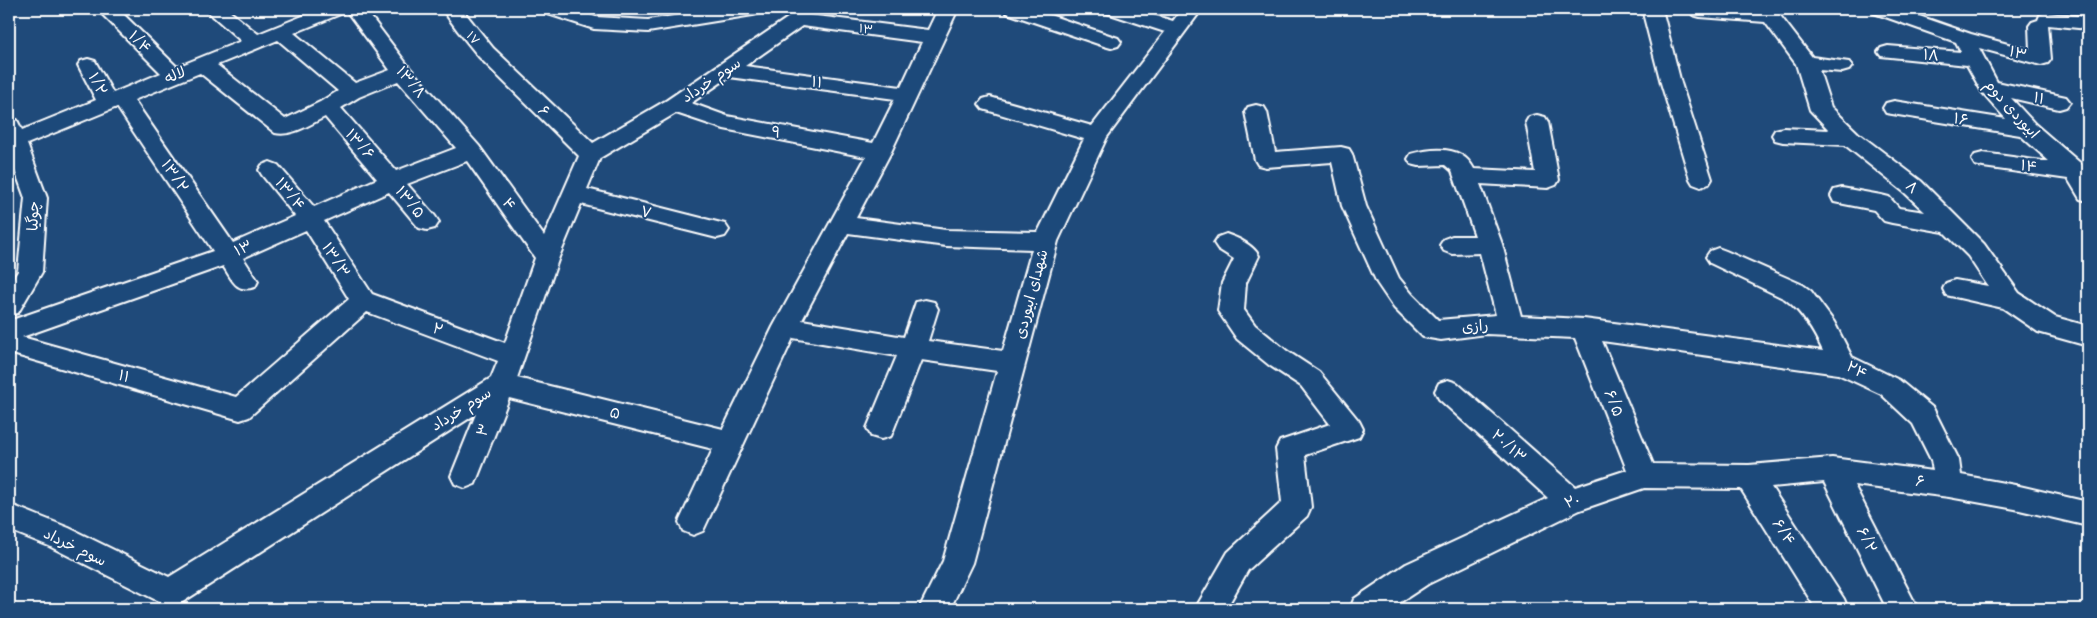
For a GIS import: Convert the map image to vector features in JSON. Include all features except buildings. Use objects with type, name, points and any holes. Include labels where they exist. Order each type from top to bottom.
[{"type":"street","name":"۱/۴","points":[[107,9],[174,75]]},
{"type":"street","points":[[215,9],[255,42]]},
{"type":"street","name":"لاله","points":[[12,133],[115,100],[336,9]]},
{"type":"street","name":"۱۳/۸","points":[[355,9],[402,72],[471,151]]},
{"type":"street","name":"۱۷","points":[[452,9],[464,28],[498,65]]},
{"type":"street","points":[[552,9],[594,22],[648,26],[753,9]]},
{"type":"street","points":[[693,522],[786,327],[880,152],[933,37],[948,9]]},
{"type":"street","points":[[1014,9],[1111,42]]},
{"type":"street","points":[[1114,9],[1176,29]]},
{"type":"street","name":"شهدای ابیوردی","points":[[934,609],[957,563],[1046,240],[1097,135],[1192,9]]},
{"type":"street","points":[[1652,9],[1671,83],[1701,178]]},
{"type":"street","points":[[1881,9],[1923,15],[1964,38]]},
{"type":"street","points":[[1700,10],[1769,13]]},
{"type":"street","name":"۸","points":[[1769,13],[1806,63],[1820,110],[1850,138],[1913,187],[1976,250],[2010,300],[2047,325],[2088,336]]},
{"type":"street","name":"۱۳","points":[[800,15],[933,37]]},
{"type":"street","name":"سوم خرداد","points":[[9,517],[58,537],[175,601],[501,384],[513,356],[547,257],[591,154],[674,105],[726,70],[800,15]]},
{"type":"street","name":"۱۳","points":[[1964,38],[2040,59],[2043,23],[2088,23]]},
{"type":"street","points":[[280,32],[352,92]]},
{"type":"street","name":"ابیوردی دوم","points":[[1964,38],[1989,87],[2027,129],[2082,174],[2088,194]]},
{"type":"street","name":"۱۸","points":[[1888,52],[1974,59]]},
{"type":"street","points":[[1806,63],[1842,66]]},
{"type":"street","points":[[202,64],[283,128],[328,107],[352,92],[402,72]]},
{"type":"street","name":"۱/۲","points":[[88,65],[115,100]]},
{"type":"street","name":"۶","points":[[498,65],[554,121],[591,154]]},
{"type":"street","name":"۱۱","points":[[726,70],[907,94]]},
{"type":"street","name":"۱۱","points":[[1989,87],[2059,102]]},
{"type":"street","name":"۱۳/۲","points":[[115,100],[229,255],[246,282]]},
{"type":"street","points":[[990,104],[1097,135]]},
{"type":"street","name":"۹","points":[[674,105],[724,122],[880,152]]},
{"type":"street","name":"۱۳/۶","points":[[328,107],[393,181]]},
{"type":"street","name":"۱۶","points":[[1894,108],[2027,129]]},
{"type":"street","name":"رازی","points":[[1256,112],[1266,160],[1341,154],[1354,206],[1389,284],[1432,330],[1486,324],[1584,330],[1842,364]]},
{"type":"street","points":[[1465,176],[1548,180],[1537,122]]},
{"type":"street","name":"چوگیا","points":[[9,306],[30,272],[36,198],[12,133]]},
{"type":"street","points":[[1783,135],[1850,138]]},
{"type":"street","name":"۱۳","points":[[9,331],[229,255],[393,181],[471,151]]},
{"type":"street","name":"۴","points":[[471,151],[547,257]]},
{"type":"street","points":[[1419,159],[1450,157],[1462,166],[1490,244],[1511,325]]},
{"type":"street","name":"۱۴","points":[[1983,160],[2082,174]]},
{"type":"street","name":"۱۳/۴","points":[[270,170],[310,218]]},
{"type":"street","name":"۱۳/۵","points":[[393,181],[427,222]]},
{"type":"street","name":"۷","points":[[574,194],[717,230]]},
{"type":"street","points":[[1842,196],[1882,203],[1892,215],[1950,225]]},
{"type":"street","name":"۱۳/۳","points":[[310,218],[363,301]]},
{"type":"street","points":[[843,224],[946,238],[1046,240]]},
{"type":"street","points":[[1210,609],[1238,561],[1297,507],[1290,449],[1349,429],[1310,379],[1278,358],[1246,332],[1231,311],[1234,283],[1247,256],[1226,244]]},
{"type":"street","points":[[1452,245],[1490,244]]},
{"type":"street","name":"۲۴","points":[[1718,257],[1794,292],[1802,298],[1825,329],[1842,364],[1890,387],[1923,416],[1944,460],[1950,485]]},
{"type":"street","points":[[1956,289],[2010,300]]},
{"type":"street","name":"۱۱","points":[[9,343],[240,408],[363,301]]},
{"type":"street","name":"۲","points":[[363,301],[513,356]]},
{"type":"street","points":[[881,428],[912,349],[925,309]]},
{"type":"street","points":[[786,327],[912,349],[1012,363]]},
{"type":"street","name":"۶/۵","points":[[1584,330],[1644,476]]},
{"type":"street","name":"۵","points":[[501,384],[730,442]]},
{"type":"street","name":"۳","points":[[465,476],[501,384]]},
{"type":"street","name":"۲۰/۱۳","points":[[1448,391],[1570,501]]},
{"type":"street","name":"۶","points":[[1749,477],[1832,470],[1950,485],[2015,497],[2088,514]]},
{"type":"street","name":"۶/۲","points":[[1832,470],[1903,609]]},
{"type":"street","name":"۲۰","points":[[1365,609],[1409,579],[1570,501],[1644,476],[1749,477]]},
{"type":"street","name":"۶/۴","points":[[1749,477],[1826,598]]}]
